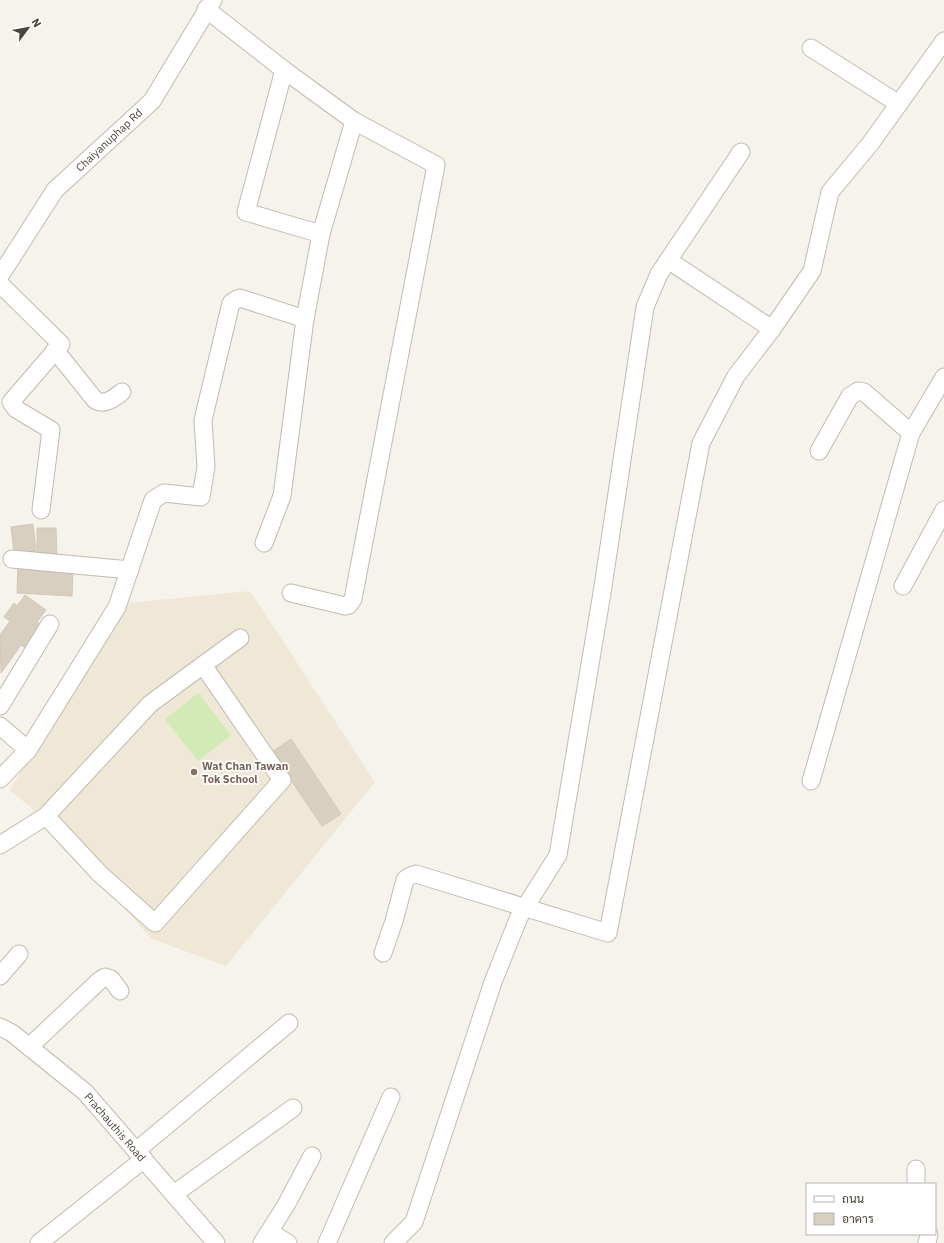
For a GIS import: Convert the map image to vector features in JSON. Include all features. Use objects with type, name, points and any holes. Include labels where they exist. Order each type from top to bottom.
[{"type":"street","points":[[210,4],[284,70],[354,121],[436,165],[353,599],[345,606],[291,592]]},
{"type":"street","name":"Chaiyanuphap Rd","points":[[0,276],[55,190],[152,101],[210,4]]},
{"type":"street","points":[[383,953],[394,921],[405,880],[408,876],[416,874],[608,933],[701,443],[736,376],[772,329],[812,271],[830,192],[870,144],[944,41]]},
{"type":"street","points":[[811,48],[899,104]]},
{"type":"street","points":[[284,70],[246,212],[321,234]]},
{"type":"street","points":[[264,543],[282,496],[304,319],[321,234],[354,121]]},
{"type":"street","points":[[393,1243],[414,1222],[493,982],[519,917],[558,855],[603,585],[645,307],[668,260],[741,152]]},
{"type":"street","points":[[668,260],[772,329]]},
{"type":"street","points":[[0,284],[61,344],[11,402],[16,409],[51,430],[41,510]]},
{"type":"street","points":[[0,779],[28,750],[117,607],[153,500],[164,494],[201,497],[206,467],[202,420],[231,303],[240,298],[304,319]]},
{"type":"street","points":[[55,350],[95,400],[99,402],[106,402],[122,392]]},
{"type":"street","points":[[812,781],[911,433],[944,377]]},
{"type":"street","points":[[819,451],[850,396],[858,391],[864,392],[911,433]]},
{"type":"street","points":[[903,586],[944,510]]},
{"type":"street","points":[[12,559],[130,570]]},
{"type":"street","points":[[0,706],[50,624]]},
{"type":"street","points":[[0,844],[46,816],[150,704],[240,638]]},
{"type":"street","points":[[46,816],[100,874],[155,923],[282,780],[203,665]]},
{"type":"street","points":[[0,726],[28,750]]},
{"type":"street","points":[[0,976],[19,954]]},
{"type":"street","points":[[29,1047],[105,977],[111,980],[120,991]]},
{"type":"street","points":[[39,1243],[289,1023]]},
{"type":"street","name":"Prachauthis Road","points":[[0,1026],[12,1033],[85,1092],[216,1243]]},
{"type":"street","points":[[327,1243],[390,1097]]},
{"type":"street","points":[[174,1194],[293,1108]]},
{"type":"street","points":[[288,1243],[266,1237],[312,1156]]},
{"type":"shaded area","name":"Wat Chan Tawan Tok School","points":[[250,591],[375,782],[226,966],[152,939],[49,826],[29,806],[9,790],[129,603]]},
{"type":"green space","points":[[198,693],[231,735],[198,761],[165,719]]},
{"type":"building","points":[[33,524],[36,551],[14,553],[11,527]]},
{"type":"building","points":[[37,528],[56,528],[57,556],[37,556]]},
{"type":"building","points":[[18,566],[73,568],[72,596],[17,593]]},
{"type":"building","points":[[25,595],[46,610],[37,622],[43,626],[27,649],[21,645],[1,673],[0,635],[10,621],[4,617],[14,603],[17,606]]},
{"type":"building","points":[[291,739],[341,814],[322,826],[272,752]]},
{"type":"place","name":"Wat Chan Tawan Tok School","points":[[194,772]]}]
